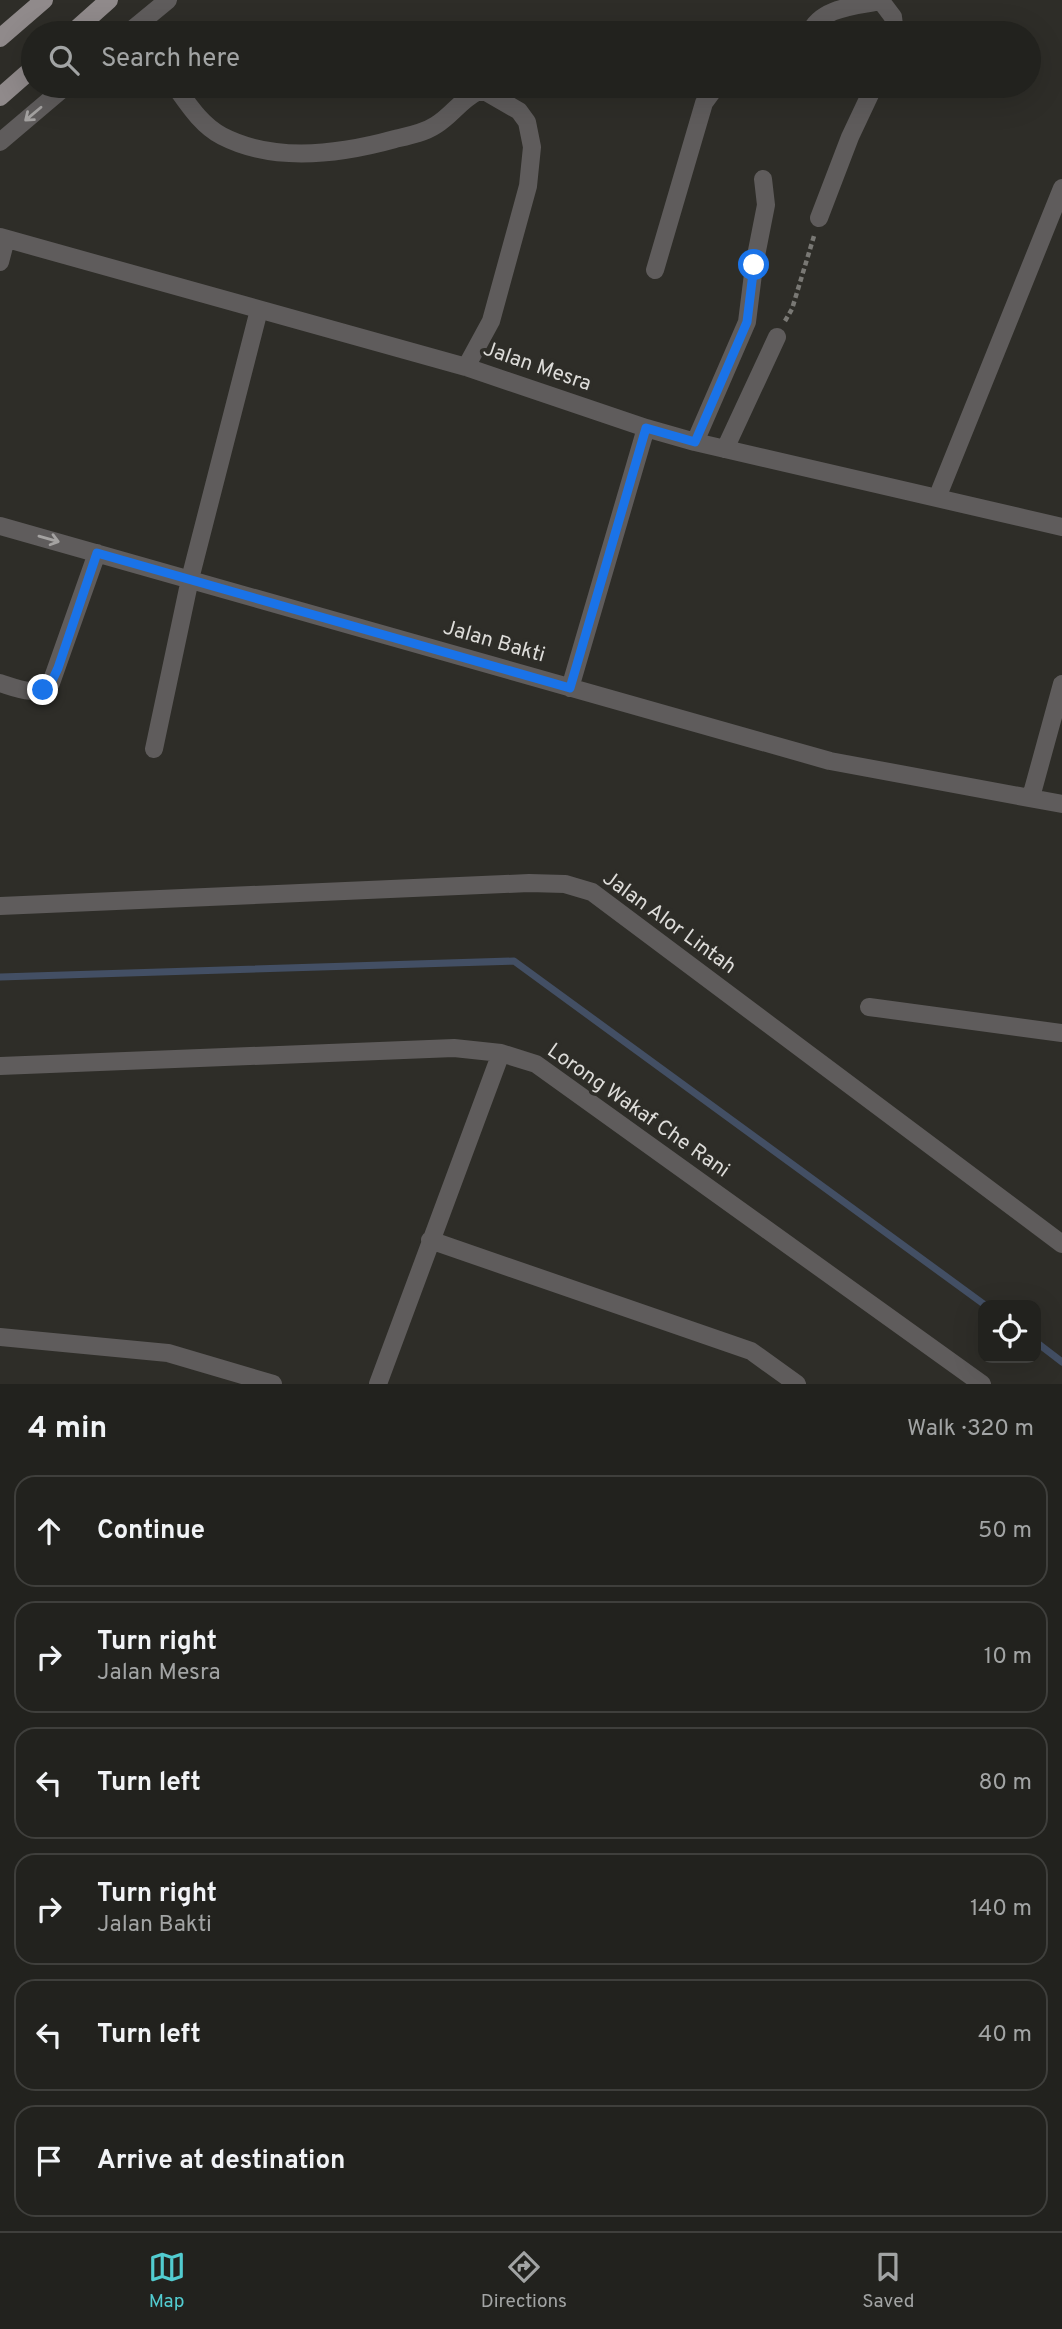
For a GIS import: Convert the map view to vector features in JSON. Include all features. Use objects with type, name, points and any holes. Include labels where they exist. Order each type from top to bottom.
[{"type":"main road","points":[[0,38],[44,0]]},
{"type":"main road","points":[[85,21],[109,0]]},
{"type":"main road","points":[[0,97],[21,79]]},
{"type":"street","points":[[144,21],[168,0]]},
{"type":"street","points":[[819,21],[842,8],[881,1],[894,21]]},
{"type":"street","points":[[0,142],[52,98]]},
{"type":"street","points":[[184,98],[202,121],[222,136],[259,149],[290,153],[329,152],[363,147],[411,135],[435,126],[470,98]]},
{"type":"street","points":[[466,367],[492,321],[528,186],[531,140],[527,122],[519,111],[496,98]]},
{"type":"street","points":[[655,270],[708,98]]},
{"type":"street","points":[[819,218],[850,137],[868,98]]},
{"type":"street","points":[[695,442],[747,322],[754,265],[766,205],[763,179]]},
{"type":"street","points":[[937,498],[1062,188]]},
{"type":"street","points":[[0,262],[3,238]]},
{"type":"street","name":"Jalan Mesra","points":[[3,238],[466,367],[695,442],[1062,527]]},
{"type":"street","points":[[154,749],[190,579],[259,310]]},
{"type":"street","points":[[725,449],[777,337]]},
{"type":"street","points":[[570,688],[646,428]]},
{"type":"street","name":"Jalan Bakti","points":[[0,526],[830,761],[1062,804]]},
{"type":"street","points":[[0,683],[32,692],[43,690],[51,683],[97,553]]},
{"type":"street","points":[[1031,797],[1062,684]]},
{"type":"street","name":"Jalan Alor Lintah","points":[[0,906],[529,883],[565,884],[592,892],[1062,1244]]},
{"type":"street","points":[[869,1007],[1062,1033]]},
{"type":"street","name":"Lorong Wakaf Che Rani","points":[[0,1066],[454,1048],[501,1053],[536,1064],[982,1384]]},
{"type":"street","points":[[378,1384],[501,1053]]},
{"type":"street","points":[[430,1240],[751,1351],[797,1384]]},
{"type":"street","points":[[0,1337],[168,1353],[273,1384]]},
{"type":"path","points":[[777,337],[792,309],[819,218]]},
{"type":"waterway","points":[[0,977],[514,961],[978,1300]]},
{"type":"waterway","points":[[1041,1346],[1062,1362]]},
{"type":"route","points":[[43,690],[51,683],[58,668],[97,553],[570,688],[646,428],[695,442],[747,322],[754,265]]}]
